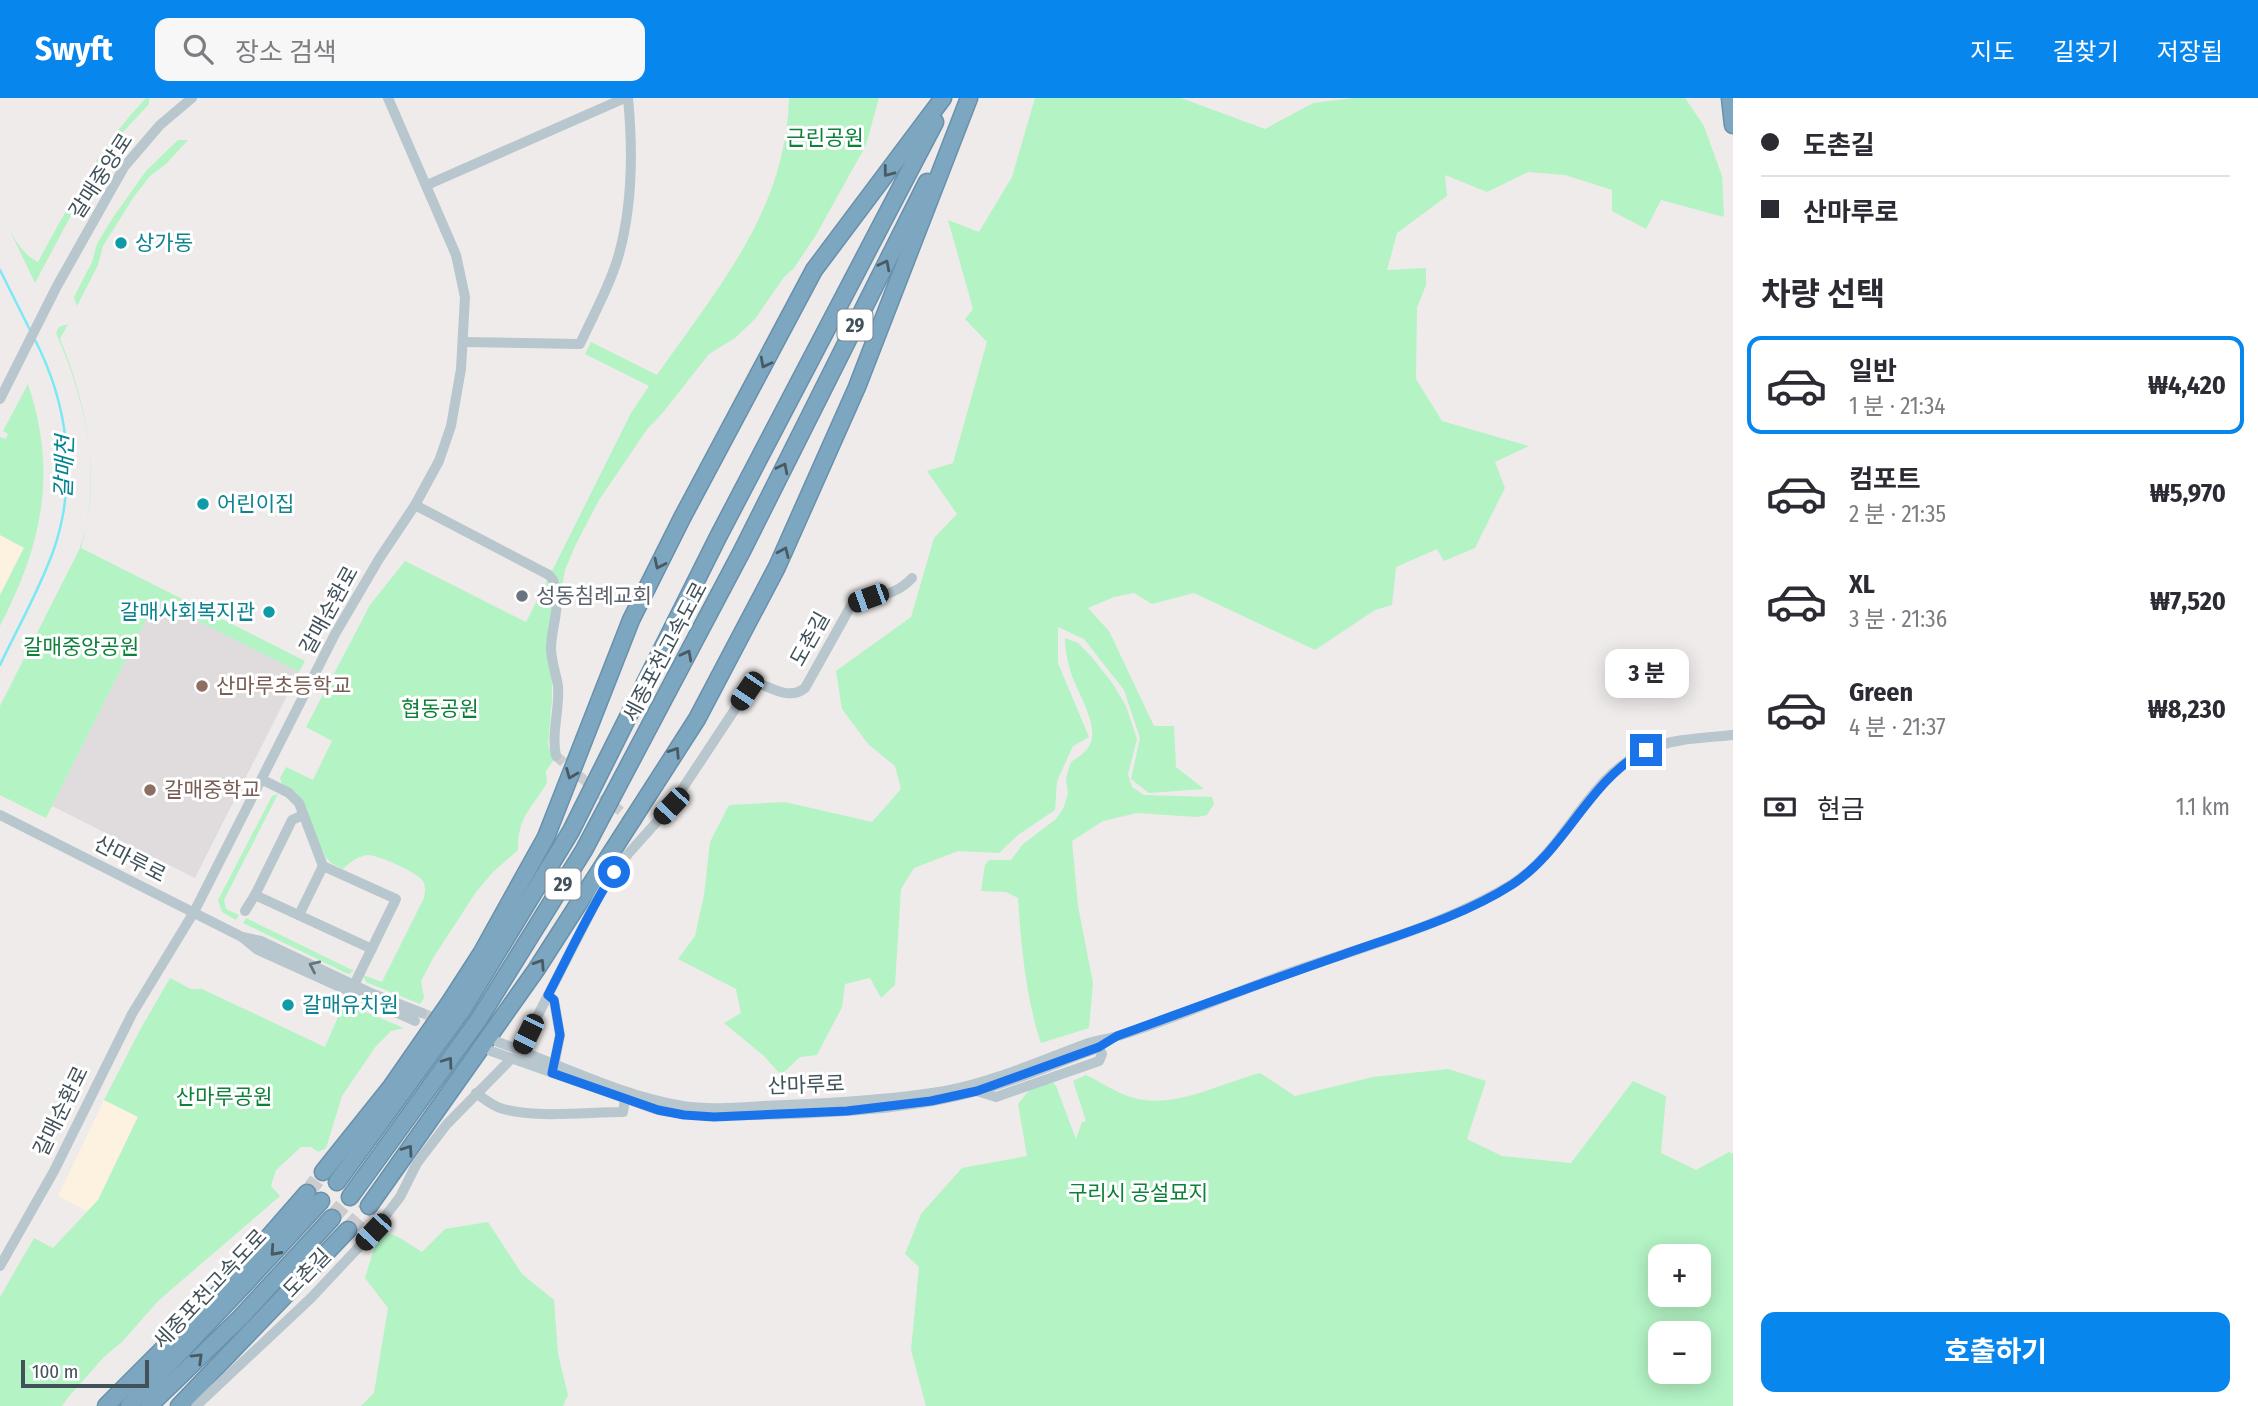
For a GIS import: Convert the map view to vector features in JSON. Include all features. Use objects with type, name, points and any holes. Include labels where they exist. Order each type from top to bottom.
[{"type":"highway","points":[[323,1172],[391,1087],[481,954],[546,837],[631,620],[682,518],[814,271],[945,98]]},
{"type":"highway","name":"세종포천고속도로","points":[[337,1182],[463,1009],[571,831],[712,550],[945,98]]},
{"type":"highway","points":[[369,1206],[536,970],[697,719],[777,567],[857,387],[969,98]]},
{"type":"highway","name":"세종포천고속도로","points":[[350,1197],[479,1019],[584,850],[742,551],[969,98]]},
{"type":"highway","points":[[1729,98],[1732,120]]},
{"type":"highway","name":"세종포천고속도로","points":[[106,1406],[314,1197],[243,1286],[129,1406]]},
{"type":"highway","name":"세종포천고속도로","points":[[149,1406],[240,1317],[332,1218]]},
{"type":"highway","points":[[179,1406],[348,1230]]},
{"type":"street","name":"갈매중앙로","points":[[0,399],[57,286],[124,167],[160,125],[192,98]]},
{"type":"street","name":"갈매순환로","points":[[0,1266],[54,1171],[132,1014],[194,912],[335,634],[379,559],[415,505],[439,461],[451,426],[464,342],[465,297],[456,255],[388,98]]},
{"type":"street","points":[[427,185],[626,98],[631,133],[628,212],[609,282],[580,344],[464,342]]},
{"type":"street","points":[[415,505],[554,580],[557,594],[551,647],[558,686],[554,744],[556,756]]},
{"type":"street","name":"도촌길","points":[[520,1050],[601,892],[643,829],[671,806],[754,684],[758,683],[790,695],[805,688],[852,604],[890,594],[903,588],[912,578]]},
{"type":"street","name":"산마루로","points":[[554,1069],[520,1050],[494,1046],[511,1059],[554,1069],[626,1094],[658,1110],[714,1117],[847,1111],[931,1101],[977,1091],[1117,1036],[1392,937],[1481,901],[1512,885],[1534,868],[1556,845],[1608,777],[1635,756],[1669,743],[1733,735]]},
{"type":"street","points":[[263,780],[295,797],[323,866],[396,899],[355,985]]},
{"type":"street","name":"산마루로","points":[[0,815],[242,937],[258,950],[418,1017],[261,941],[242,937]]},
{"type":"street","points":[[245,911],[292,820],[303,815]]},
{"type":"street","points":[[299,915],[323,866]]},
{"type":"street","points":[[255,895],[372,948]]},
{"type":"street","points":[[548,995],[554,1000],[560,1035],[554,1069]]},
{"type":"street","name":"산마루로","points":[[626,1094],[685,1106],[853,1102],[946,1091],[1097,1044]]},
{"type":"street","name":"도촌길","points":[[196,1406],[311,1298],[373,1232],[400,1197],[425,1153],[447,1124],[511,1059]]},
{"type":"street","points":[[476,1093],[497,1107],[551,1113],[623,1112],[626,1094]]},
{"type":"shaded area","points":[[0,535],[24,547],[0,595]]},
{"type":"shaded area","points":[[156,600],[299,672],[195,878],[52,806]]},
{"type":"shaded area","points":[[104,1100],[138,1116],[98,1200],[87,1211],[58,1196]]},
{"type":"green space","points":[[146,98],[149,98],[149,104],[123,132],[114,150],[93,178],[35,283],[11,233],[25,252],[38,262],[74,197],[114,135]]},
{"type":"green space","name":"근린공원","points":[[789,98],[879,98],[866,145],[816,235],[755,319],[735,338],[709,354],[648,428],[599,500],[565,570],[560,596],[560,582],[552,571],[631,413],[649,386],[585,354],[591,342],[657,375],[725,278],[762,212],[776,177],[785,139]]},
{"type":"green space","points":[[1035,98],[1181,98],[1265,129],[1313,103],[1353,98],[1685,98],[1704,126],[1722,176],[1724,217],[1661,200],[1646,229],[1612,211],[1612,190],[1565,175],[1528,172],[1487,192],[1445,175],[1447,196],[1397,233],[1387,270],[1426,268],[1426,285],[1417,308],[1416,379],[1442,421],[1529,446],[1495,462],[1505,488],[1475,548],[1444,561],[1437,549],[1396,567],[1392,605],[1375,610],[1315,650],[1194,593],[1152,604],[1134,593],[1114,597],[1088,608],[1109,631],[1154,726],[1174,726],[1176,767],[1204,789],[1149,793],[1131,779],[1140,738],[1124,690],[1084,639],[1058,627],[1058,663],[1089,737],[1073,746],[1057,781],[1055,810],[1018,835],[999,853],[958,851],[914,868],[901,889],[895,985],[881,998],[870,978],[845,984],[842,1007],[817,1055],[800,1057],[781,1075],[764,1056],[724,1023],[741,1013],[736,989],[678,959],[695,936],[704,895],[710,842],[729,805],[785,802],[872,822],[901,789],[895,766],[868,744],[842,709],[836,671],[911,617],[934,538],[957,514],[927,471],[953,463],[987,342],[965,319],[973,309],[948,220],[979,232],[1012,177]]},
{"type":"green space","points":[[178,140],[188,140],[166,164],[150,176],[133,198],[103,246],[98,265],[77,306],[74,297],[92,262],[97,244],[112,219],[146,171]]},
{"type":"green space","points":[[68,324],[60,339],[78,390],[86,428],[75,385],[56,333],[59,327]]},
{"type":"green space","points":[[28,384],[42,448],[41,508],[26,566],[0,626],[0,595],[24,548],[0,535],[0,437],[6,439],[8,434],[3,431]]},
{"type":"green space","name":"갈매중앙공원","points":[[86,526],[81,548],[305,661],[299,672],[156,600],[46,818],[0,795],[0,706],[79,550]]},
{"type":"green space","name":"협동공원","points":[[405,561],[526,622],[547,581],[552,589],[552,700],[548,744],[553,761],[546,771],[547,783],[523,821],[518,850],[493,872],[476,892],[435,955],[421,981],[424,998],[420,1004],[366,982],[363,975],[382,982],[424,898],[423,881],[406,869],[367,855],[357,858],[343,869],[331,863],[325,856],[302,800],[296,792],[282,784],[280,778],[286,767],[313,780],[332,741],[306,727],[370,605]]},
{"type":"green space","points":[[1065,638],[1078,643],[1091,656],[1126,706],[1137,739],[1128,774],[1132,787],[1144,795],[1212,797],[1214,804],[1207,815],[1197,817],[1137,813],[1103,821],[1072,841],[1078,906],[1093,983],[1089,1028],[1041,1043],[1028,990],[1018,898],[1006,892],[981,891],[985,865],[989,860],[1011,860],[1023,844],[1056,819],[1068,794],[1066,778],[1071,762],[1084,752],[1091,742],[1091,723],[1072,676]]},
{"type":"green space","points":[[278,794],[224,900],[226,909],[239,915],[236,920],[222,912],[218,900],[272,796]]},
{"type":"green space","points":[[246,918],[354,971],[348,974],[243,923]]},
{"type":"green space","name":"산마루공원","points":[[170,978],[191,989],[202,989],[325,1047],[344,1003],[404,1028],[391,1031],[376,1046],[342,1096],[326,1148],[318,1152],[311,1147],[301,1147],[276,1170],[271,1186],[280,1196],[158,1301],[62,1406],[0,1406],[0,1297],[34,1238],[53,1248],[98,1200],[138,1117],[104,1100]]},
{"type":"green space","name":"구리시 공설묘지","points":[[1448,1069],[1486,1081],[1467,1139],[1502,1156],[1571,1163],[1633,1081],[1666,1096],[1661,1153],[1696,1170],[1729,1152],[1733,1154],[1733,1406],[926,1406],[911,1350],[919,1267],[905,1254],[921,1214],[962,1168],[1027,1156],[1018,1104],[1030,1089],[1053,1082],[1076,1139],[1082,1122],[1086,1121],[1073,1081],[1086,1075],[1125,1095],[1158,1101],[1193,1095],[1260,1073],[1295,1096],[1373,1077]]},
{"type":"green space","points":[[488,1222],[522,1274],[554,1300],[558,1354],[568,1395],[563,1406],[361,1406],[374,1393],[388,1308],[365,1278],[380,1229],[422,1252],[445,1229]]},
{"type":"waterway","name":"갈매천","points":[[0,270],[31,332]]},
{"type":"waterway","name":"갈매천","points":[[0,665],[36,593],[54,549],[66,495],[66,441],[62,415],[46,363],[34,338]]},
{"type":"tunnel","points":[[556,756],[639,827]]},
{"type":"tunnel","points":[[422,1013],[492,1040]]},
{"type":"tunnel","points":[[307,1193],[323,1172]]},
{"type":"tunnel","points":[[332,1218],[350,1197]]},
{"type":"tunnel","points":[[348,1230],[369,1206]]},
{"type":"place","name":"상가동","points":[[121,243]]},
{"type":"place","name":"어린이집","points":[[203,504]]},
{"type":"place","name":"성동침례교회","points":[[522,596]]},
{"type":"place","name":"갈매사회복지관","points":[[269,612]]},
{"type":"place","name":"산마루초등학교","points":[[202,686]]},
{"type":"place","name":"갈매중학교","points":[[150,790]]},
{"type":"place","name":"갈매유치원","points":[[288,1005]]},
{"type":"route","points":[[614,872],[586,918],[548,995],[554,1000],[560,1035],[552,1073],[658,1110],[684,1115],[714,1117],[847,1111],[931,1101],[977,1091],[1099,1047],[1117,1036],[1392,937],[1481,901],[1512,885],[1534,868],[1556,845],[1608,777],[1646,750]]}]
